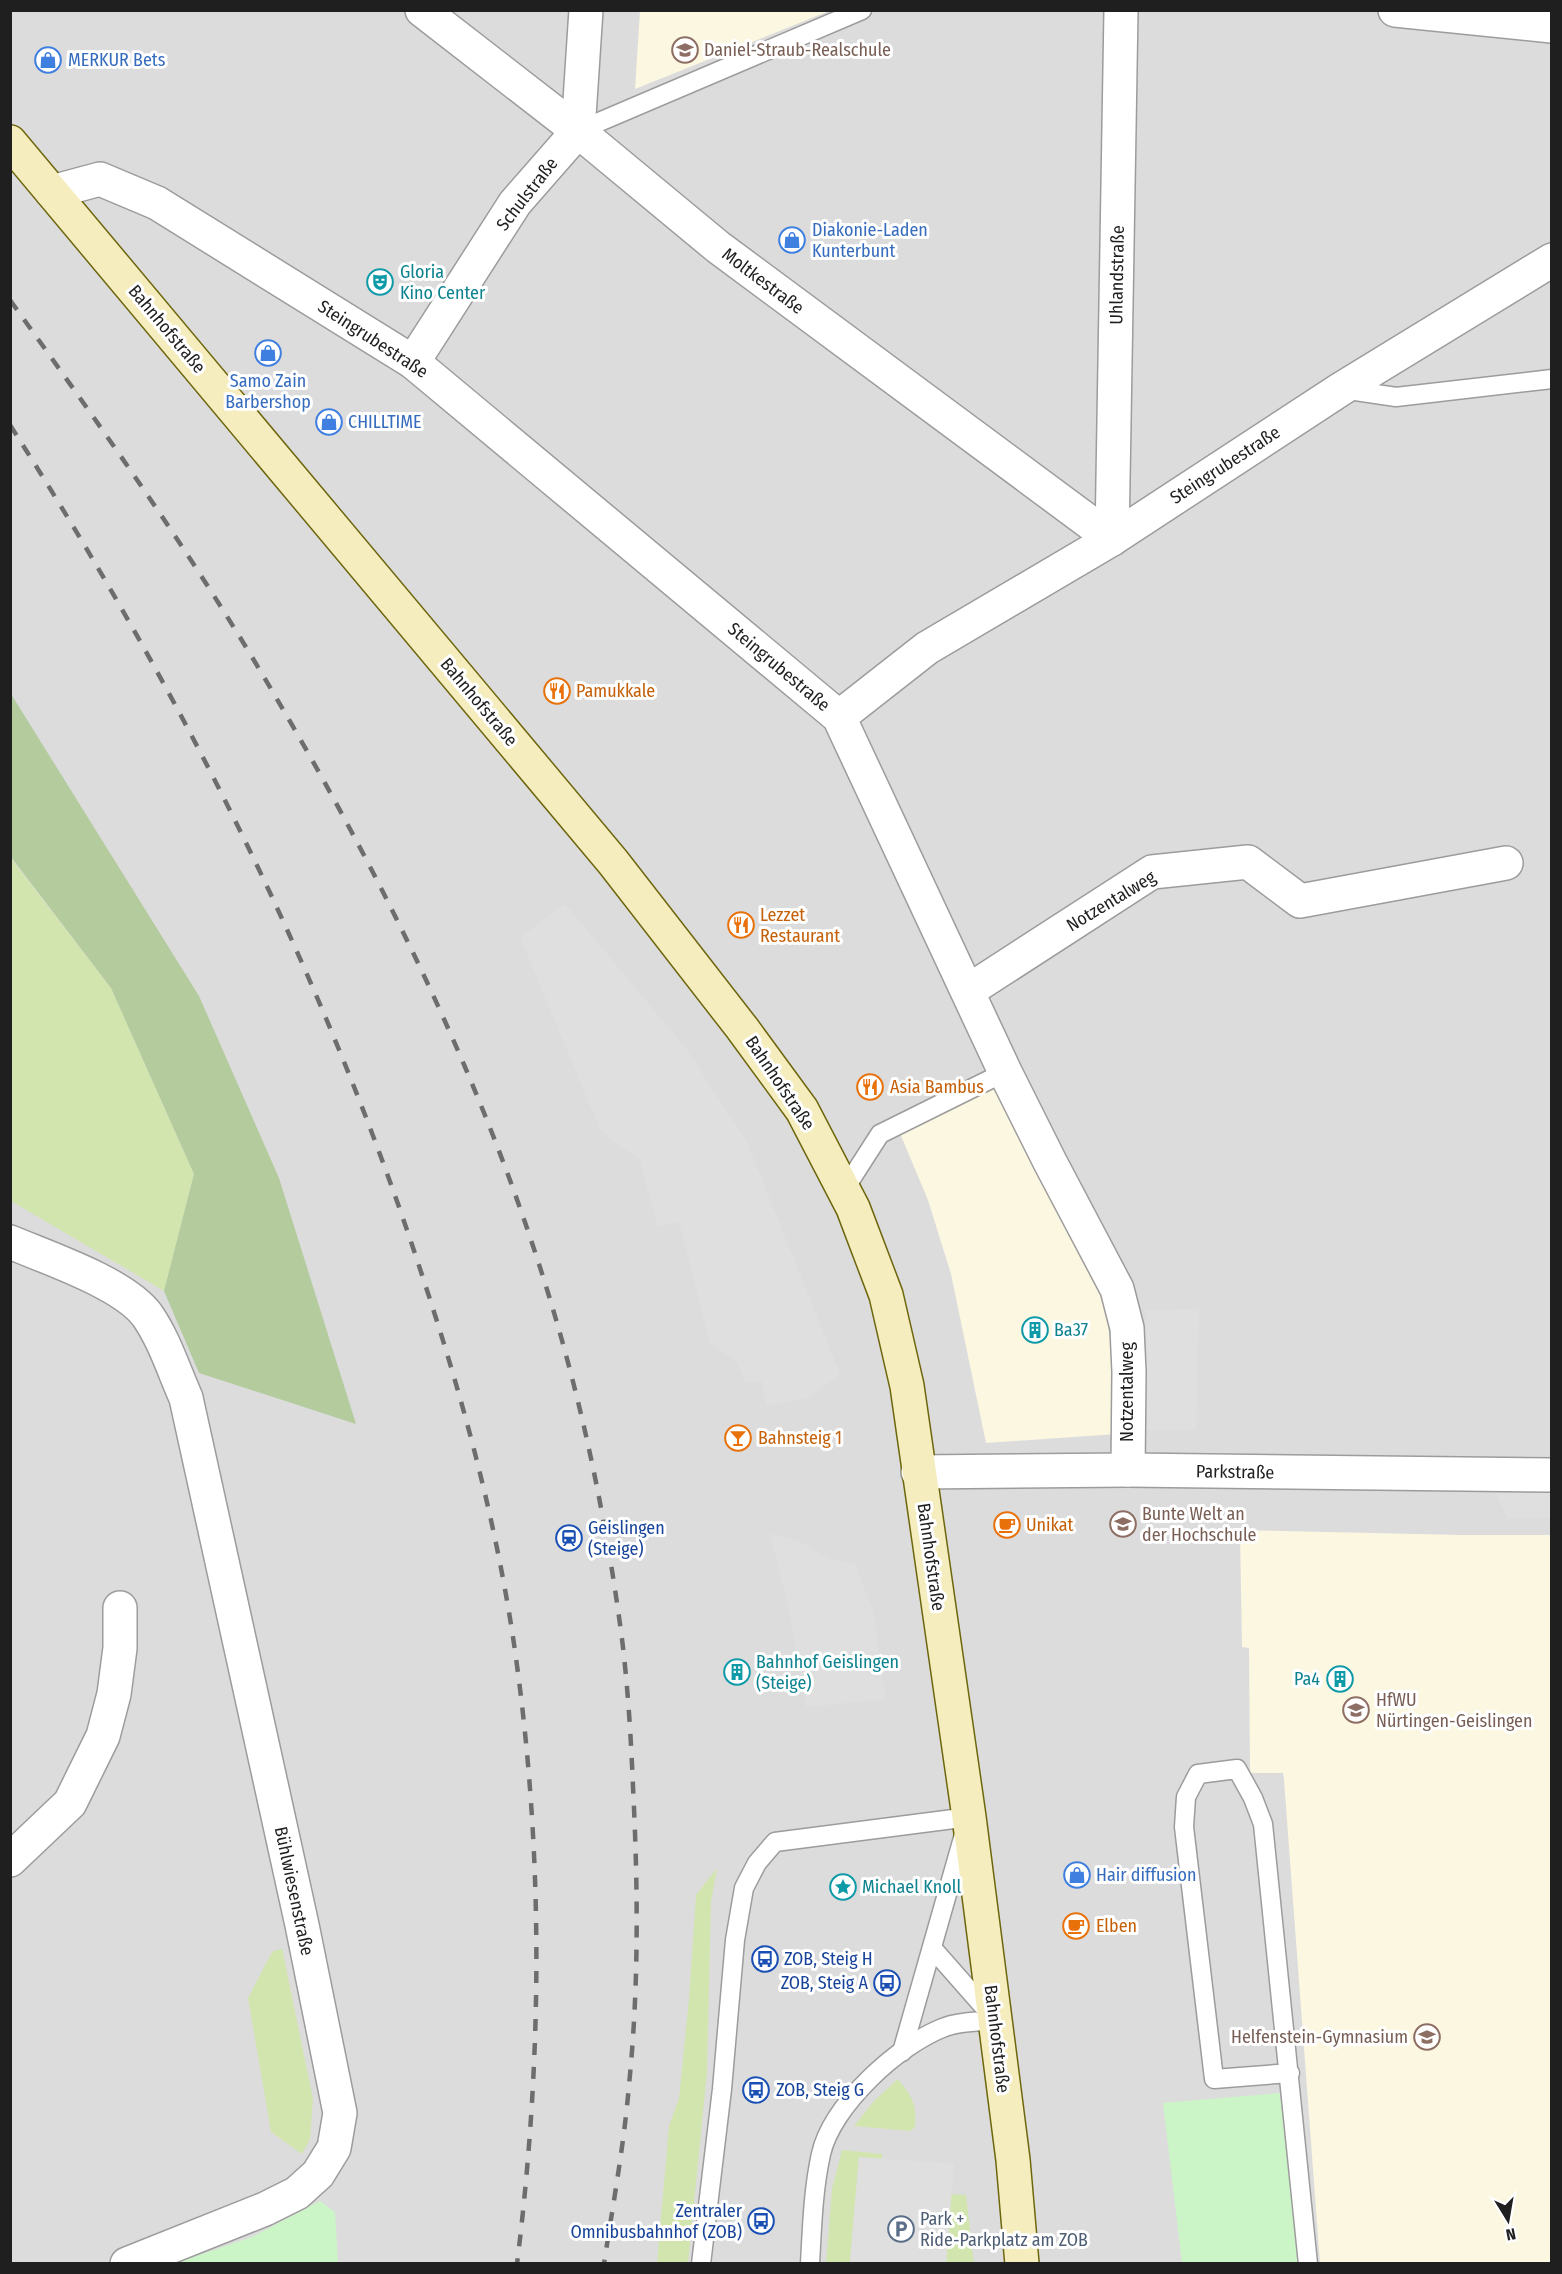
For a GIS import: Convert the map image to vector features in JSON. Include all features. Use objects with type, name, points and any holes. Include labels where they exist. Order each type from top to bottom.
[{"type":"street","name":"Moltkestraße","points":[[422,10],[578,131],[718,247],[1112,539]]},
{"type":"street","points":[[578,131],[586,10]]},
{"type":"street","name":"Uhlandstraße","points":[[1112,539],[1121,10]]},
{"type":"street","points":[[1395,10],[1551,26]]},
{"type":"street","name":"Schulstraße","points":[[413,362],[515,203],[578,131]]},
{"type":"street","name":"Bahnhofstraße","points":[[10,142],[613,862],[742,1028],[802,1110],[844,1190],[886,1295],[907,1386],[969,1817],[1013,2160],[1022,2264]]},
{"type":"street","name":"Steingrubestraße","points":[[52,192],[100,179],[157,203],[413,362],[839,717],[927,648],[1112,539],[1341,389],[1551,260]]},
{"type":"street","name":"Notzentalweg","points":[[839,717],[1005,1072],[1117,1289],[1127,1328],[1128,1470]]},
{"type":"street","name":"Notzentalweg","points":[[968,991],[1152,872],[1248,862],[1300,902],[1506,863]]},
{"type":"street","name":"Bühlwiesenstraße","points":[[10,1242],[116,1288],[146,1314],[164,1347],[186,1398],[302,1925],[340,2113],[334,2148],[318,2174],[297,2193],[264,2209],[127,2264]]},
{"type":"street","name":"Parkstraße","points":[[918,1472],[1128,1470],[1551,1476]]},
{"type":"street","points":[[10,1860],[70,1803],[103,1736],[116,1683],[120,1648],[120,1608]]},
{"type":"lane","points":[[578,131],[862,10]]},
{"type":"lane","points":[[1341,389],[1396,397],[1551,379]]},
{"type":"lane","points":[[844,1190],[880,1134],[1005,1072]]},
{"type":"lane","points":[[1290,2073],[1214,2079],[1184,1827],[1186,1797],[1198,1774],[1237,1769],[1253,1798],[1263,1824],[1290,2073],[1308,2264]]},
{"type":"lane","points":[[701,2264],[722,2089],[735,1940],[744,1888],[758,1863],[775,1842],[969,1817],[902,2052]]},
{"type":"lane","points":[[933,1948],[995,2020]]},
{"type":"lane","points":[[810,2264],[822,2152],[833,2126],[852,2098],[902,2052],[923,2037],[948,2025],[995,2020]]},
{"type":"shaded area","name":"Daniel-Straub-Realschule","points":[[640,10],[829,11],[635,89]]},
{"type":"shaded area","points":[[11,11],[1551,11],[1551,2263],[11,2263]]},
{"type":"shaded area","points":[[565,904],[685,1047],[747,1142],[840,1374],[808,1398],[766,1406],[762,1381],[746,1383],[736,1361],[710,1343],[679,1222],[658,1227],[639,1158],[615,1143],[599,1127],[520,937]]},
{"type":"shaded area","name":"Ba37","points":[[997,1086],[1104,1293],[1113,1366],[1117,1434],[986,1443],[951,1274],[928,1200],[899,1131]]},
{"type":"shaded area","points":[[1199,1309],[1196,1430],[1145,1430],[1146,1310]]},
{"type":"shaded area","points":[[1486,1475],[1551,1475],[1551,1518],[1508,1518]]},
{"type":"shaded area","name":"Helfenstein-Gymnasium","points":[[1240,1530],[1551,1535],[1551,2263],[1320,2263],[1284,1780],[1283,1773],[1250,1773],[1249,1648],[1242,1647]]},
{"type":"shaded area","points":[[770,1534],[801,1542],[828,1559],[855,1564],[873,1610],[886,1699],[806,1707],[788,1605]]},
{"type":"shaded area","name":"Park + Ride-Parkplatz am ZOB","points":[[859,2157],[954,2164],[946,2263],[850,2263]]},
{"type":"green space","points":[[11,694],[199,996],[279,1178],[356,1424],[199,1373],[164,1291],[194,1174],[111,988],[11,857]]},
{"type":"green space","points":[[10,857],[111,988],[194,1174],[164,1291],[11,1201]]},
{"type":"green space","points":[[717,1868],[711,1902],[707,2072],[688,2263],[657,2263],[669,2126],[679,2098],[696,1895]]},
{"type":"green space","points":[[282,1948],[313,2099],[310,2139],[302,2154],[271,2132],[248,1998],[272,1952]]},
{"type":"green space","points":[[898,2079],[912,2101],[915,2127],[910,2131],[854,2126],[874,2101]]},
{"type":"green space","points":[[1280,2093],[1298,2263],[1182,2263],[1163,2103]]},
{"type":"green space","points":[[842,2150],[882,2154],[882,2159],[859,2157],[850,2263],[826,2264],[832,2189]]},
{"type":"green space","points":[[951,2194],[966,2195],[974,2263],[946,2264]]},
{"type":"green space","points":[[320,2201],[335,2212],[338,2263],[176,2263],[252,2237]]},
{"type":"railway","points":[[10,300],[112,443],[210,589],[271,689],[353,834],[428,984],[462,1061],[494,1138],[549,1296],[573,1380],[593,1466],[609,1552],[628,1694],[637,1899],[635,2011],[624,2130],[604,2264]]},
{"type":"railway","points":[[10,425],[133,628],[244,838],[294,946],[341,1055],[384,1166],[423,1278],[466,1418],[509,1609],[525,1734],[531,1810],[535,1885],[535,2037],[525,2188],[517,2264]]},
{"type":"place","name":"Daniel-Straub-Realschule","points":[[685,50]]},
{"type":"place","name":"MERKUR Bets","points":[[48,60]]},
{"type":"place","name":"Diakonie-Laden Kunterbunt","points":[[792,240]]},
{"type":"place","name":"Gloria Kino Center","points":[[380,282]]},
{"type":"place","name":"Samo Zain Barbershop","points":[[268,353]]},
{"type":"place","name":"CHILLTIME","points":[[329,422]]},
{"type":"place","name":"Pamukkale","points":[[557,691]]},
{"type":"place","name":"Lezzet Restaurant","points":[[741,925]]},
{"type":"place","name":"Asia Bambus","points":[[870,1087]]},
{"type":"place","name":"Ba37","points":[[1035,1330]]},
{"type":"place","name":"Bahnsteig 1","points":[[738,1438]]},
{"type":"place","name":"Bunte Welt an der Hochschule","points":[[1123,1524]]},
{"type":"place","name":"Unikat","points":[[1007,1525]]},
{"type":"place","name":"Geislingen (Steige)","points":[[569,1538]]},
{"type":"place","name":"Bahnhof Geislingen (Steige)","points":[[737,1672]]},
{"type":"place","name":"Pa4","points":[[1340,1679]]},
{"type":"place","name":"HfWU Nürtingen-Geislingen","points":[[1356,1710]]},
{"type":"place","name":"Hair diffusion","points":[[1077,1875]]},
{"type":"place","name":"Michael Knoll","points":[[843,1887]]},
{"type":"place","name":"Elben","points":[[1076,1926]]},
{"type":"place","name":"ZOB, Steig H","points":[[765,1959]]},
{"type":"place","name":"ZOB, Steig A","points":[[887,1983]]},
{"type":"place","name":"Helfenstein-Gymnasium","points":[[1427,2037]]},
{"type":"place","name":"ZOB, Steig G","points":[[756,2090]]},
{"type":"place","name":"Zentraler Omnibusbahnhof (ZOB)","points":[[761,2221]]},
{"type":"place","name":"Park + Ride-Parkplatz am ZOB","points":[[901,2229]]}]
